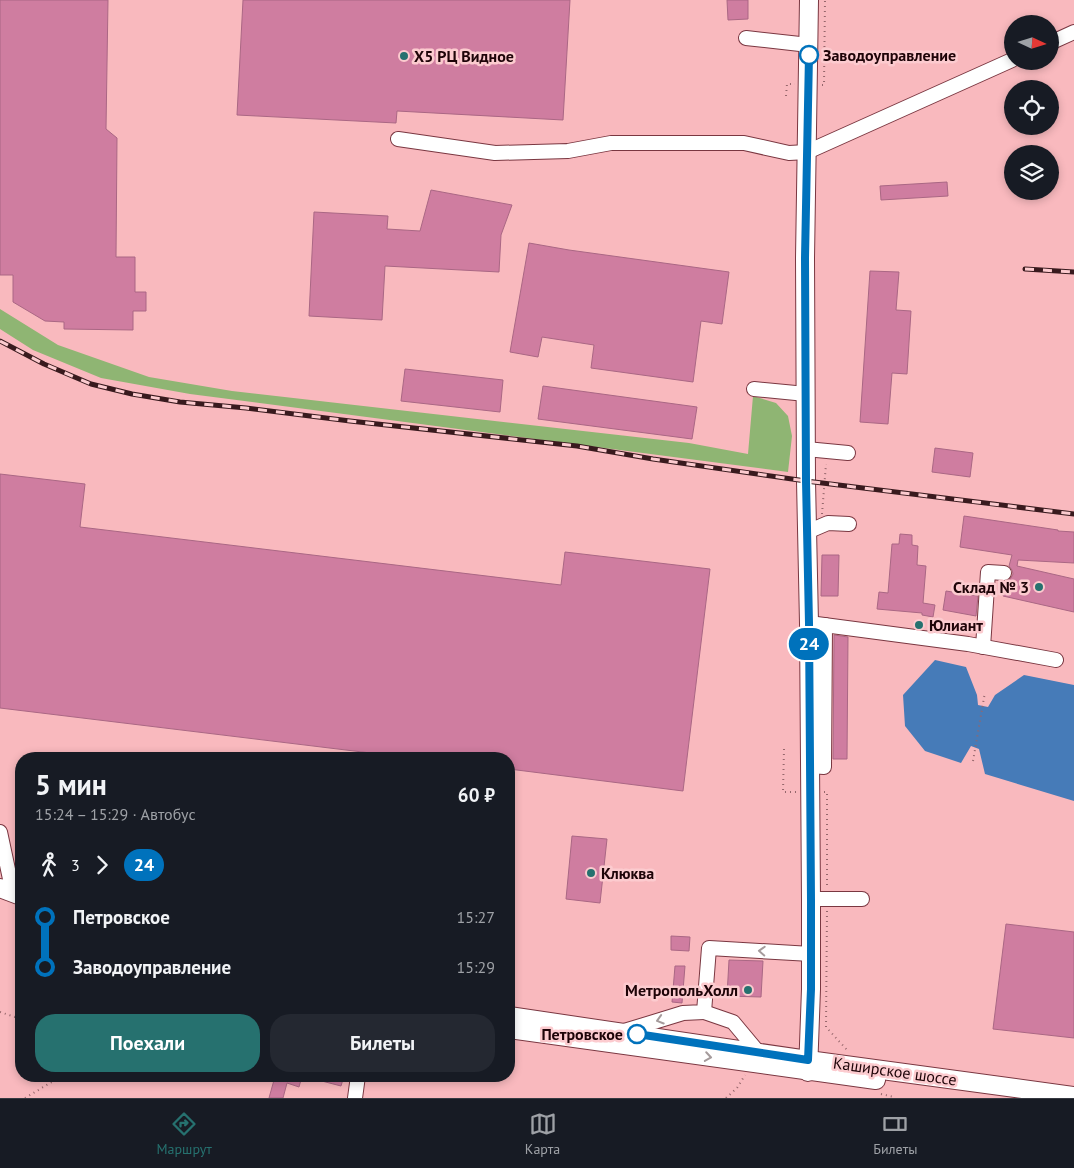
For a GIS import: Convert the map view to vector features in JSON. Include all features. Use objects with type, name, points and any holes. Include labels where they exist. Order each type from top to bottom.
[{"type":"main road","points":[[808,1066],[811,989],[810,766],[817,624],[814,529],[806,449],[805,258],[809,0]]},
{"type":"main road","name":"Каширское шоссе","points":[[515,1017],[758,1052],[808,1066],[1010,1098]]},
{"type":"main road","name":"Каширское шоссе","points":[[515,1030],[808,1066],[1074,1096]]},
{"type":"lane","points":[[1059,39],[1074,32]]},
{"type":"lane","points":[[746,38],[809,45]]},
{"type":"lane","points":[[398,139],[495,153],[568,151],[611,143],[744,143],[788,153],[808,152],[1004,64]]},
{"type":"lane","points":[[754,389],[806,394]]},
{"type":"lane","points":[[806,449],[848,453]]},
{"type":"lane","points":[[814,529],[828,523],[849,524]]},
{"type":"lane","points":[[983,647],[988,572],[1004,574]]},
{"type":"lane","points":[[817,624],[983,647],[1056,660]]},
{"type":"lane","points":[[0,832],[12,892]]},
{"type":"lane","points":[[811,899],[862,899]]},
{"type":"lane","points":[[704,1012],[709,948],[811,954]]},
{"type":"lane","points":[[620,1032],[683,1013],[704,1012],[733,1022],[758,1052]]},
{"type":"lane","points":[[355,1098],[357,1082]]},
{"type":"path","points":[[825,0],[825,55]]},
{"type":"path","points":[[814,529],[827,451]]},
{"type":"path","points":[[973,761],[985,692]]},
{"type":"path","points":[[0,1012],[15,1017]]},
{"type":"path","points":[[726,1098],[737,1088],[747,1072]]},
{"type":"path","points":[[25,1098],[52,1082]]},
{"type":"green space","points":[[0,309],[58,345],[149,377],[232,391],[689,443],[748,454],[753,396],[776,403],[788,416],[792,436],[788,472],[190,394],[101,378],[33,350],[0,329]]},
{"type":"water","points":[[935,660],[966,667],[977,695],[978,705],[988,707],[995,695],[1024,675],[1074,685],[1074,801],[985,774],[979,749],[971,746],[961,763],[925,751],[905,726],[903,695]]},
{"type":"building","points":[[0,0],[108,0],[106,129],[117,138],[116,257],[135,257],[135,292],[146,292],[146,311],[133,311],[133,330],[64,329],[64,322],[45,321],[13,302],[13,275],[0,275]]},
{"type":"building","name":"X5 РЦ Видное","points":[[243,0],[570,0],[563,120],[397,111],[396,123],[237,115]]},
{"type":"building","points":[[727,0],[748,0],[748,19],[728,20]]},
{"type":"building","points":[[947,182],[948,196],[881,200],[880,186]]},
{"type":"building","points":[[431,190],[512,205],[501,235],[499,272],[385,266],[382,320],[309,316],[314,212],[388,216],[387,229],[420,231]]},
{"type":"building","points":[[529,243],[729,272],[722,324],[701,321],[693,382],[591,368],[594,345],[542,337],[538,357],[510,352]]},
{"type":"building","points":[[870,271],[899,272],[896,310],[911,311],[907,374],[892,373],[888,424],[860,422]]},
{"type":"building","points":[[405,369],[503,380],[500,412],[401,401]]},
{"type":"building","points":[[543,386],[697,407],[692,439],[538,419]]},
{"type":"building","points":[[935,448],[973,453],[970,477],[932,472]]},
{"type":"building","points":[[0,474],[85,484],[80,527],[561,585],[565,552],[710,569],[683,791],[515,770],[515,752],[362,752],[0,708]]},
{"type":"building","points":[[964,516],[1074,532],[1074,563],[1018,560],[1017,566],[1074,579],[1074,612],[1003,596],[1006,581],[1013,574],[1009,566],[1012,555],[960,547]]},
{"type":"building","points":[[900,534],[912,535],[912,545],[918,546],[917,565],[926,566],[923,603],[935,605],[933,617],[922,615],[922,613],[877,609],[879,592],[888,593],[892,544],[899,544]]},
{"type":"building","points":[[822,555],[839,555],[838,596],[821,596]]},
{"type":"building","points":[[946,591],[978,596],[976,616],[943,610]]},
{"type":"building","points":[[834,635],[848,637],[847,759],[833,759]]},
{"type":"building","points":[[572,836],[607,839],[600,903],[566,899]]},
{"type":"building","points":[[1006,924],[1074,932],[1074,1038],[993,1029]]},
{"type":"building","points":[[671,936],[690,937],[689,951],[671,950]]},
{"type":"building","points":[[729,960],[763,961],[761,997],[727,996]]},
{"type":"building","points":[[675,966],[685,966],[682,1003],[672,1002]]},
{"type":"building","points":[[273,1082],[300,1082],[299,1087],[287,1083],[283,1098],[269,1098]]},
{"type":"building","points":[[326,1082],[342,1082],[341,1086]]},
{"type":"railway","points":[[1025,269],[1074,272]]},
{"type":"railway","points":[[0,341],[44,364],[91,384],[132,394],[180,402],[577,446],[806,481],[1074,514]]},
{"type":"bus line","name":"24","points":[[637,1034],[808,1060],[811,989],[811,899],[805,258],[809,55]]},
{"type":"place","name":"Заводоуправление","points":[[809,55]]},
{"type":"place","name":"X5 РЦ Видное","points":[[404,56]]},
{"type":"place","name":"Склад № 3","points":[[1039,587]]},
{"type":"place","name":"Юлиант","points":[[919,625]]},
{"type":"place","name":"Клюква","points":[[591,873]]},
{"type":"place","name":"МетропольХолл","points":[[748,990]]},
{"type":"place","name":"Петровское","points":[[637,1034]]}]
